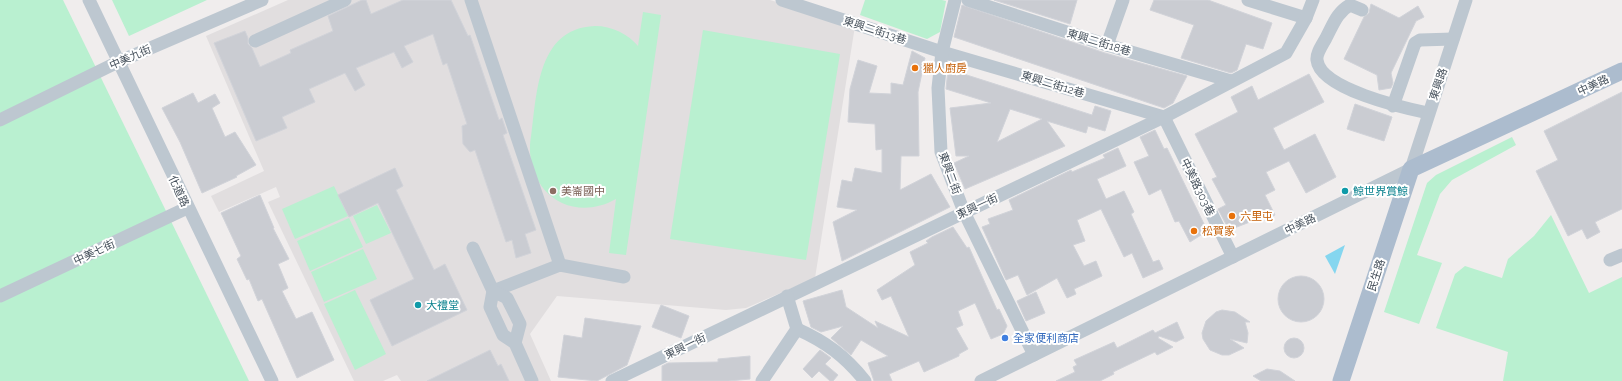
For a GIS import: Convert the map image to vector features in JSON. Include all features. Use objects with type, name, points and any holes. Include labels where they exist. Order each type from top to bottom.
[{"type":"main road","name":"中美路","points":[[1411,169],[1622,71]]},
{"type":"main road","name":"民生路","points":[[1341,381],[1411,169]]},
{"type":"street","name":"化道路","points":[[88,0],[187,208],[272,381]]},
{"type":"street","name":"中美九街","points":[[0,120],[118,62],[262,0]]},
{"type":"street","points":[[255,41],[345,0]]},
{"type":"street","points":[[471,0],[560,265]]},
{"type":"street","points":[[782,0],[809,4]]},
{"type":"street","name":"東興二街","points":[[955,0],[942,52],[938,88],[940,152],[964,212],[1034,355]]},
{"type":"street","name":"東興二街18巷","points":[[968,0],[1107,45],[1231,81]]},
{"type":"street","points":[[1107,45],[1123,0]]},
{"type":"street","points":[[1248,0],[1306,18]]},
{"type":"street","name":"東興一街","points":[[612,381],[786,296],[1164,117],[1286,53],[1306,18],[1313,0]]},
{"type":"street","name":"東興路","points":[[1411,169],[1466,0]]},
{"type":"street","name":"東興二街13巷","points":[[809,4],[942,52]]},
{"type":"street","points":[[1362,10],[1350,5],[1341,10],[1316,60],[1321,71],[1353,92],[1393,106],[1428,113]]},
{"type":"street","points":[[1393,106],[1415,43],[1420,40],[1453,39]]},
{"type":"street","name":"東興二街12巷","points":[[942,52],[1164,117]]},
{"type":"street","name":"中美路303巷","points":[[1164,117],[1233,257]]},
{"type":"street","name":"中美路","points":[[981,381],[1411,169]]},
{"type":"street","name":"中美七街","points":[[0,296],[187,208]]},
{"type":"street","points":[[473,248],[493,291],[490,307],[503,335],[515,343],[532,381]]},
{"type":"street","points":[[1610,260],[1622,254]]},
{"type":"street","points":[[493,291],[560,265],[624,277]]},
{"type":"street","points":[[493,291],[507,298],[520,324],[515,343]]},
{"type":"street","points":[[786,296],[797,329],[820,340],[850,362],[865,381]]},
{"type":"street","points":[[762,381],[797,329]]},
{"type":"shaded area","name":"美崙國中","points":[[288,0],[770,0],[855,26],[815,278],[746,308],[726,310],[557,296],[530,334],[551,381],[401,381],[397,375],[383,381],[354,381],[268,202],[280,197],[276,187],[219,212],[211,196],[264,171],[206,36]]},
{"type":"green space","points":[[0,0],[63,0],[249,381],[0,381]]},
{"type":"green space","points":[[112,0],[207,0],[129,36]]},
{"type":"green space","points":[[865,0],[946,1],[940,32],[927,39],[860,15]]},
{"type":"green space","points":[[643,12],[661,15],[626,255],[609,253],[616,199],[600,206],[584,208],[569,206],[556,200],[545,190],[537,178],[531,163],[530,145],[542,70],[549,53],[560,39],[575,30],[601,26],[624,34],[638,46]]},
{"type":"green space","points":[[703,30],[840,54],[806,260],[670,239]]},
{"type":"green space","points":[[1512,137],[1516,145],[1452,180],[1440,194],[1417,255],[1442,263],[1419,324],[1384,312],[1427,183],[1436,175]]},
{"type":"green space","points":[[334,186],[348,216],[295,239],[282,209]]},
{"type":"green space","points":[[377,205],[391,233],[366,244],[353,216]]},
{"type":"green space","points":[[1551,215],[1589,293],[1622,277],[1622,381],[1503,381],[1508,352],[1436,328],[1455,274],[1465,266],[1502,278],[1508,259],[1534,236]]},
{"type":"green space","points":[[349,218],[363,247],[310,271],[297,241]]},
{"type":"green space","points":[[363,249],[377,279],[324,302],[311,272]]},
{"type":"green space","points":[[355,290],[386,354],[355,370],[324,304]]},
{"type":"water","points":[[1345,245],[1335,274],[1325,256]]},
{"type":"building","points":[[362,0],[366,0],[371,14],[403,0],[451,0],[468,36],[470,35],[499,120],[502,118],[507,133],[503,135],[536,230],[525,234],[531,253],[516,258],[512,240],[506,242],[475,150],[470,152],[463,144],[462,126],[467,124],[447,63],[443,65],[433,34],[404,46],[413,62],[402,68],[394,52],[356,68],[365,85],[355,91],[345,73],[309,89],[315,102],[282,117],[287,128],[256,141],[214,43],[245,31],[248,38],[248,44],[252,48],[260,67],[291,53],[290,50],[333,31],[328,16]]},
{"type":"building","points":[[994,0],[1077,0],[1070,24]]},
{"type":"building","points":[[1154,0],[1208,0],[1272,23],[1263,49],[1246,44],[1237,70],[1231,73],[1181,58],[1194,25],[1150,10]]},
{"type":"building","points":[[1371,4],[1399,18],[1418,6],[1424,17],[1416,21],[1391,73],[1393,83],[1391,88],[1379,90],[1377,75],[1344,59],[1364,17],[1369,13]]},
{"type":"building","points":[[962,5],[1105,53],[1187,76],[1173,103],[1164,108],[954,37]]},
{"type":"building","points":[[912,51],[925,58],[918,92],[919,156],[901,156],[900,190],[931,174],[950,207],[842,261],[833,222],[857,210],[837,207],[842,180],[852,182],[855,168],[882,173],[882,149],[876,150],[875,124],[848,122],[850,89],[858,60],[877,66],[869,93],[891,94],[891,83],[903,85]]},
{"type":"building","points":[[948,69],[1092,115],[1095,106],[1111,111],[1105,131],[1088,126],[1086,133],[1047,121],[1065,146],[965,189],[954,163],[969,156],[956,156],[950,108],[991,103],[946,89]],"holes":[[[1010,109],[1042,119],[997,142]]]},
{"type":"building","points":[[1309,74],[1324,102],[1273,128],[1284,150],[1315,134],[1336,177],[1306,193],[1289,161],[1266,172],[1275,190],[1265,195],[1275,215],[1264,220],[1263,217],[1229,230],[1218,209],[1226,205],[1212,179],[1217,177],[1195,134],[1238,112],[1231,97],[1252,86],[1258,100]]},
{"type":"building","points":[[1622,92],[1622,209],[1595,222],[1600,232],[1587,239],[1582,229],[1568,236],[1536,171],[1558,160],[1544,131]]},
{"type":"building","points":[[193,93],[198,103],[215,94],[220,103],[212,108],[225,137],[235,132],[256,165],[236,176],[237,177],[202,193],[180,142],[162,108]]},
{"type":"building","points":[[1355,104],[1392,117],[1384,141],[1347,129]]},
{"type":"building","points":[[1155,130],[1164,149],[1167,148],[1205,226],[1201,235],[1190,242],[1179,221],[1175,222],[1161,189],[1149,195],[1134,162],[1149,156],[1140,137]]},
{"type":"building","points":[[1118,148],[1126,166],[1097,179],[1106,199],[1124,191],[1134,212],[1131,214],[1153,262],[1159,260],[1163,269],[1143,278],[1132,253],[1124,257],[1101,209],[1077,220],[1085,241],[1073,245],[1084,266],[1096,261],[1102,276],[1074,289],[1076,294],[1067,298],[1057,278],[1027,295],[1018,275],[1006,280],[982,227],[990,224],[988,219],[1013,210],[1009,200],[1071,170],[1072,172],[1105,158],[1103,155]]},
{"type":"building","points":[[395,168],[403,186],[396,190],[434,270],[445,264],[467,310],[392,346],[370,300],[414,279],[378,203],[349,217],[338,195]]},
{"type":"building","points":[[260,195],[273,228],[289,259],[278,264],[288,288],[282,291],[296,319],[312,312],[334,360],[297,378],[262,299],[258,301],[249,279],[247,280],[237,259],[241,256],[221,213]]},
{"type":"building","points":[[953,227],[967,248],[969,247],[997,310],[999,309],[1007,326],[1003,334],[991,339],[975,303],[958,311],[963,325],[956,328],[968,349],[959,354],[959,356],[924,372],[919,361],[889,374],[892,381],[874,381],[868,363],[888,356],[861,340],[851,355],[831,338],[843,326],[821,332],[811,327],[803,301],[842,290],[846,307],[878,328],[875,321],[909,337],[891,296],[882,300],[877,290],[915,265],[910,252],[928,243],[926,241],[932,237]]},
{"type":"building","points":[[1301,276],[1314,280],[1320,286],[1324,299],[1320,312],[1314,318],[1301,322],[1288,318],[1282,312],[1278,299],[1282,286],[1288,280]]},
{"type":"building","points":[[1036,292],[1045,313],[1026,321],[1017,301]]},
{"type":"building","points":[[661,305],[689,316],[681,338],[652,327]]},
{"type":"building","points":[[1222,310],[1235,312],[1250,322],[1245,322],[1248,333],[1247,343],[1230,339],[1244,348],[1229,355],[1222,355],[1210,350],[1203,339],[1202,333],[1206,321],[1216,312]]},
{"type":"building","points":[[585,318],[641,326],[627,365],[597,381],[558,377],[564,335],[582,338]]},
{"type":"building","points":[[1177,322],[1184,338],[1176,342],[1159,336],[1158,338],[1173,347],[1157,355],[1155,352],[1113,372],[1114,374],[1100,381],[1056,381],[1075,372],[1073,367],[1077,365],[1074,360],[1114,342],[1117,348],[1153,330],[1155,333]]},
{"type":"building","points":[[1294,338],[1301,341],[1304,348],[1301,355],[1294,358],[1287,355],[1284,348],[1287,341]]},
{"type":"building","points":[[490,350],[498,366],[501,364],[509,381],[427,381]]},
{"type":"building","points":[[820,350],[831,358],[825,364],[838,375],[833,381],[830,381],[819,371],[812,378],[803,369]]},
{"type":"building","points":[[750,356],[750,379],[729,381],[662,381],[662,366],[668,363],[718,362],[718,359]]},
{"type":"building","points":[[1267,369],[1280,371],[1295,381],[1261,381],[1253,376]]},
{"type":"place","name":"獵人廚房","points":[[915,68]]},
{"type":"place","name":"美崙國中","points":[[553,191]]},
{"type":"place","name":"鯨世界賞鯨","points":[[1345,191]]},
{"type":"place","name":"六里屯","points":[[1232,216]]},
{"type":"place","name":"松賀家","points":[[1194,231]]},
{"type":"place","name":"大禮堂","points":[[418,305]]},
{"type":"place","name":"全家便利商店","points":[[1005,338]]}]
